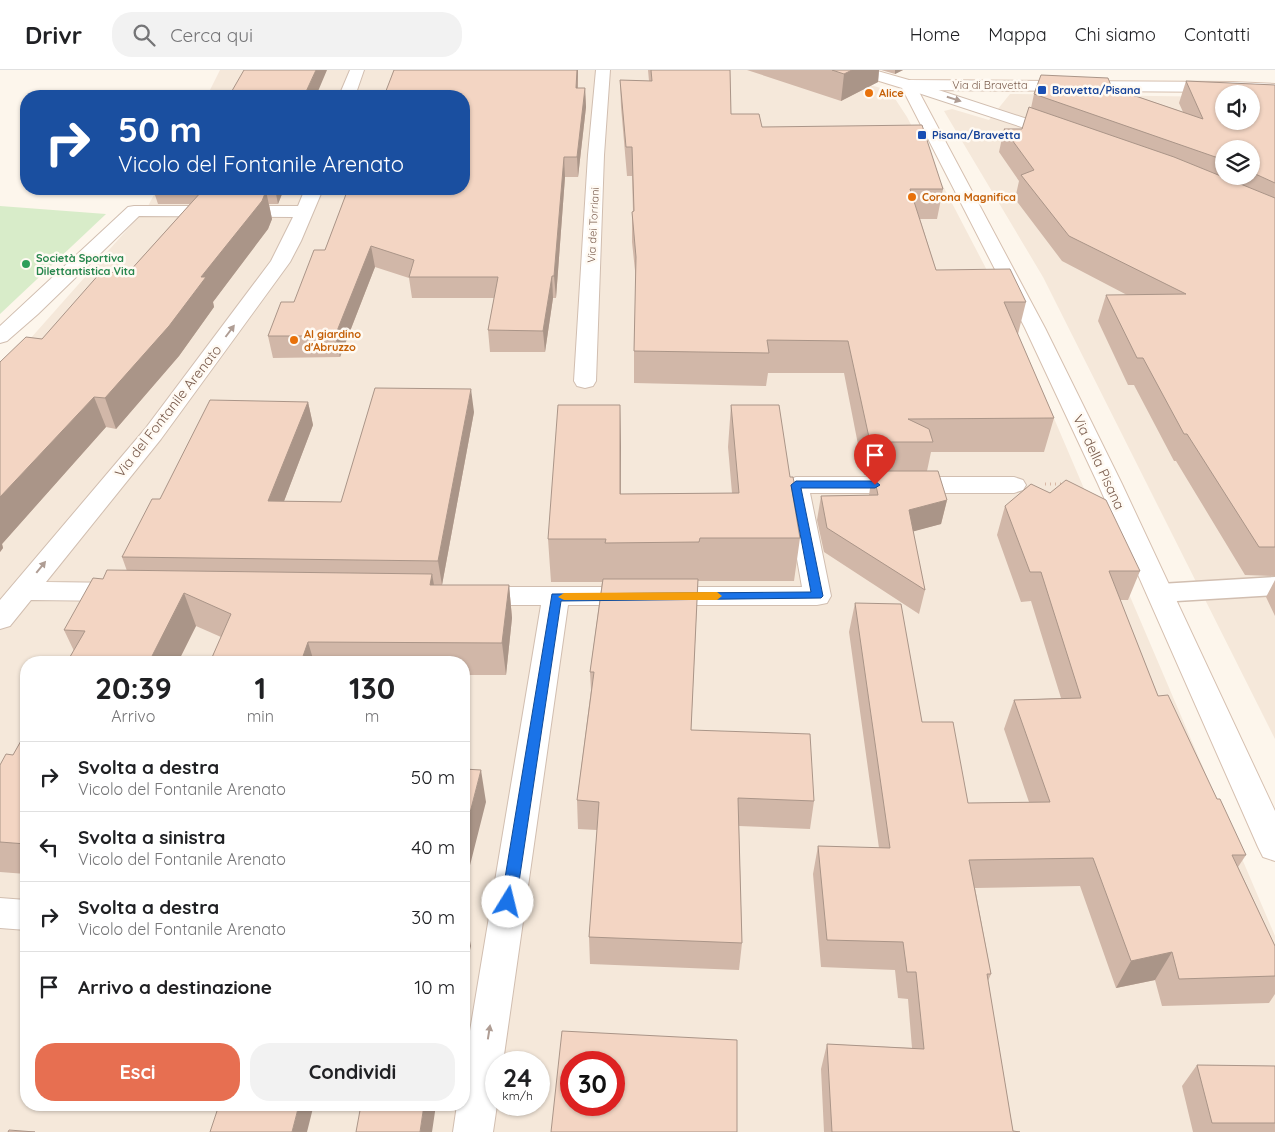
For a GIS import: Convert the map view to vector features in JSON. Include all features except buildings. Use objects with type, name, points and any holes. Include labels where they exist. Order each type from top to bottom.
[{"type":"street","points":[[349,90],[357,70]]},
{"type":"street","name":"Via dei Torriani","points":[[585,381],[602,70]]},
{"type":"street","name":"Via di Bravetta","points":[[858,70],[908,85],[1232,87],[1275,89]]},
{"type":"street","points":[[908,85],[992,111],[1077,141]]},
{"type":"street","name":"Via della Pisana","points":[[908,85],[1035,328],[1110,484],[1275,847]]},
{"type":"street","name":"Via del Fontanile Arenato","points":[[0,619],[152,434],[240,318],[280,262],[312,195]]},
{"type":"street","points":[[0,337],[134,212],[305,212]]},
{"type":"street","points":[[447,596],[817,596],[796,485],[1014,485]]},
{"type":"street","points":[[22,591],[151,592]]},
{"type":"street","points":[[473,1132],[556,597]]},
{"type":"street","points":[[0,913],[20,915]]},
{"type":"lane","points":[[1160,593],[1275,586]]},
{"type":"path","points":[[1014,485],[1110,484]]},
{"type":"shaded area","points":[[220,70],[822,70],[890,91],[907,117],[1003,301],[1275,936],[1275,1132],[0,1132],[0,365],[22,348],[148,206],[154,195],[470,195],[470,90],[210,90]]},
{"type":"shaded area","points":[[1010,94],[1215,97],[1215,130],[1260,130],[1260,112],[1275,98],[1275,739],[1043,277],[944,111],[952,109],[989,120]]},
{"type":"green space","name":"Società Sportiva Dilettantistica Vita","points":[[0,206],[106,214],[0,314]]},
{"type":"slow traffic","points":[[564,597],[717,596]]},
{"type":"place","name":"Bravetta/Pisana","points":[[1042,90]]},
{"type":"place","name":"Alice","points":[[869,93]]},
{"type":"place","name":"Pisana/Bravetta","points":[[922,135]]},
{"type":"place","name":"Corona Magnifica","points":[[912,197]]},
{"type":"place","name":"Società Sportiva Dilettantistica Vita","points":[[26,264]]},
{"type":"place","name":"Al giardino d'Abruzzo","points":[[294,340]]},
{"type":"route","points":[[508,902],[556,597],[817,596],[796,485],[875,485]]}]
